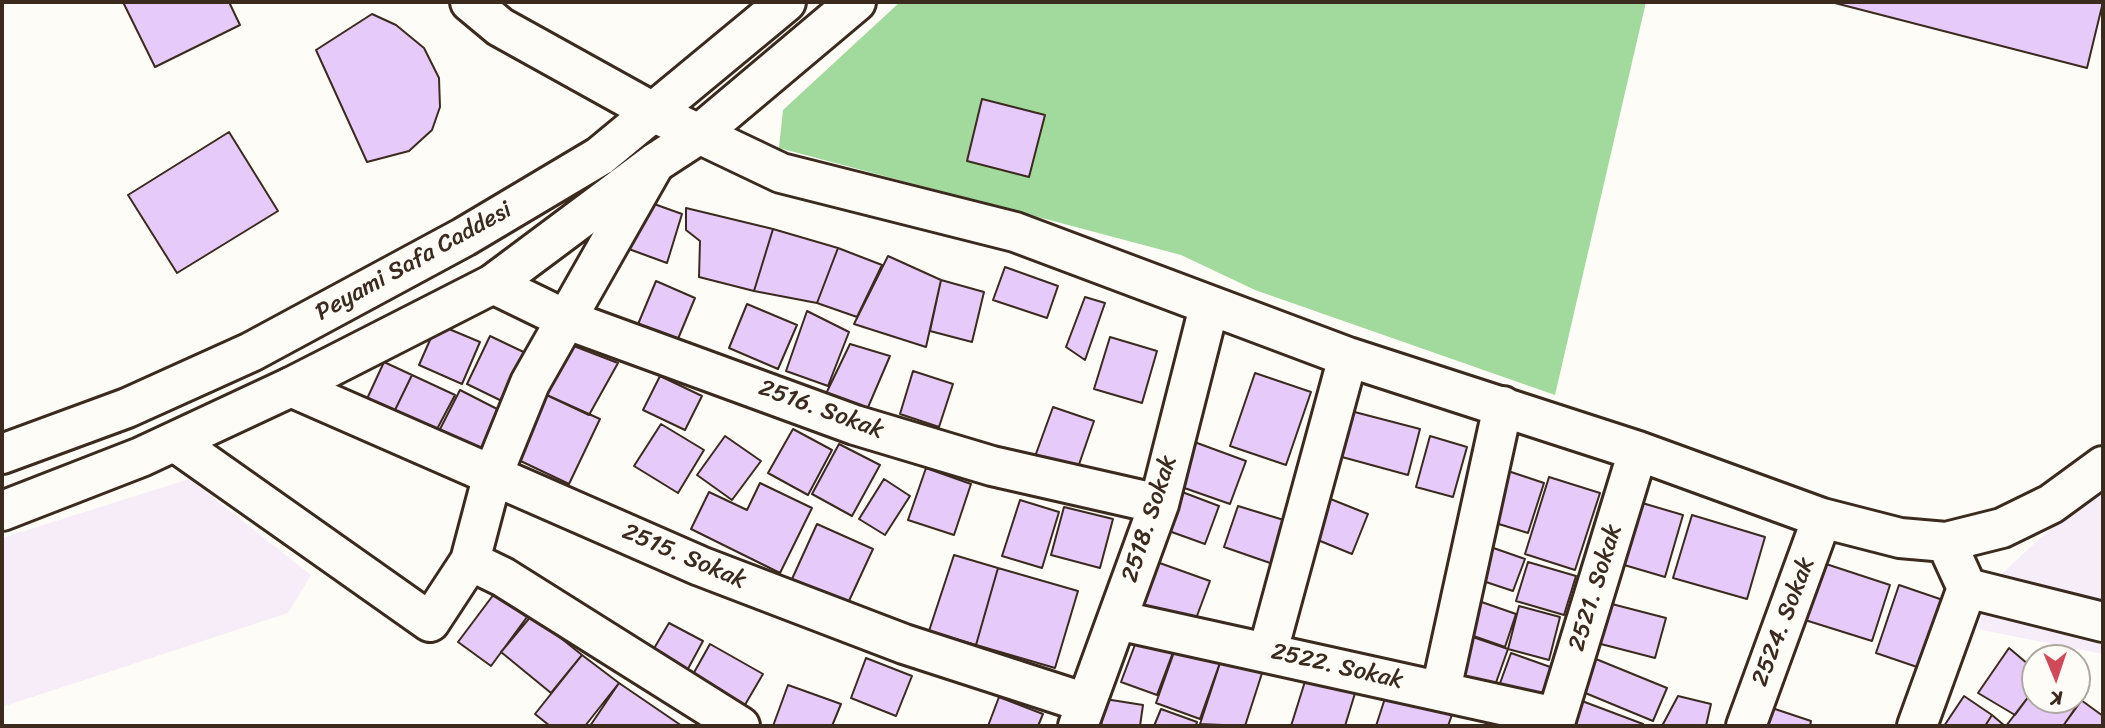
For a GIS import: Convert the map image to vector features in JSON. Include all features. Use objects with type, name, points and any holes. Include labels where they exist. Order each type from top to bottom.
[{"type":"street","points":[[470,2],[500,27],[655,113],[781,173],[1015,232],[1348,357],[1638,451],[1822,518],[1900,538],[1946,542],[2002,528],[2051,504],[2103,466]]},
{"type":"street","name":"Peyami Safa Caddesi","points":[[2,454],[127,408],[251,352],[464,237],[600,156],[786,2]]},
{"type":"street","points":[[2,510],[175,442],[291,387],[493,284],[655,163],[698,135],[856,2]]},
{"type":"street","points":[[175,442],[430,622],[470,561],[493,474],[530,383],[655,163]]},
{"type":"street","name":"2516. Sokak","points":[[493,284],[565,319],[855,425],[992,466],[1159,504]]},
{"type":"street","name":"2518. Sokak","points":[[1082,715],[1159,504],[1209,306]]},
{"type":"street","points":[[1268,651],[1348,357]]},
{"type":"street","name":"2515. Sokak","points":[[291,387],[700,566],[1082,715]]},
{"type":"street","points":[[1441,690],[1503,406]]},
{"type":"street","name":"2521. Sokak","points":[[1555,722],[1638,451]]},
{"type":"street","name":"2524. Sokak","points":[[1746,726],[1822,518]]},
{"type":"street","points":[[1917,726],[1967,588],[1946,542]]},
{"type":"street","points":[[470,561],[503,577],[740,726]]},
{"type":"street","points":[[1967,588],[2103,622]]},
{"type":"street","name":"2522. Sokak","points":[[1117,620],[1441,690],[1555,722]]},
{"type":"shaded area","points":[[189,479],[311,575],[288,613],[2,707],[2,538]]},
{"type":"shaded area","points":[[2103,486],[2103,654],[2091,652],[2091,644],[2053,644],[1977,629],[1993,582],[2039,539]]},
{"type":"green space","points":[[900,2],[1646,2],[1555,395],[1255,290],[1181,255],[779,148],[783,110]]},
{"type":"building","points":[[123,2],[229,2],[240,25],[155,67]]},
{"type":"building","points":[[1831,2],[2103,2],[2087,68]]},
{"type":"building","points":[[372,14],[396,25],[424,48],[439,78],[440,107],[432,130],[409,151],[367,162],[316,50]]},
{"type":"building","points":[[982,99],[1045,115],[1029,177],[967,161]]},
{"type":"building","points":[[229,132],[278,211],[177,273],[128,195]]},
{"type":"building","points":[[643,200],[682,214],[667,263],[626,248]]},
{"type":"building","points":[[686,208],[773,229],[754,291],[699,277],[700,241],[686,230]]},
{"type":"building","points":[[773,229],[838,248],[817,303],[754,291]]},
{"type":"building","points":[[838,248],[882,265],[857,317],[817,303]]},
{"type":"building","points":[[888,256],[941,280],[926,347],[854,324]]},
{"type":"building","points":[[1005,267],[1058,286],[1047,318],[993,300]]},
{"type":"building","points":[[941,280],[984,292],[972,342],[930,331]]},
{"type":"building","points":[[656,281],[695,298],[675,346],[636,329]]},
{"type":"building","points":[[1085,297],[1105,303],[1085,360],[1066,347]]},
{"type":"building","points":[[747,304],[797,325],[778,369],[729,348]]},
{"type":"building","points":[[807,311],[849,332],[828,386],[786,371]]},
{"type":"building","points":[[437,324],[480,342],[462,384],[419,365]]},
{"type":"building","points":[[490,336],[532,356],[508,404],[467,384]]},
{"type":"building","points":[[1110,337],[1157,351],[1142,403],[1094,389]]},
{"type":"building","points":[[566,343],[618,363],[589,415],[538,391]]},
{"type":"building","points":[[850,344],[890,356],[863,419],[821,404]]},
{"type":"building","points":[[384,362],[412,375],[395,410],[366,401]]},
{"type":"building","points":[[913,371],[953,384],[939,427],[900,414]]},
{"type":"building","points":[[1255,373],[1311,392],[1286,465],[1230,446]]},
{"type":"building","points":[[412,375],[455,395],[436,431],[395,410]]},
{"type":"building","points":[[660,376],[702,396],[685,430],[643,410]]},
{"type":"building","points":[[460,390],[501,411],[478,458],[436,437]]},
{"type":"building","points":[[538,391],[600,419],[569,484],[508,455]]},
{"type":"building","points":[[1053,407],[1094,421],[1075,476],[1033,462]]},
{"type":"building","points":[[1343,409],[1420,429],[1408,475],[1331,454]]},
{"type":"building","points":[[661,424],[704,450],[678,493],[634,466]]},
{"type":"building","points":[[793,429],[832,450],[808,495],[768,473]]},
{"type":"building","points":[[725,436],[761,461],[732,500],[697,475]]},
{"type":"building","points":[[1430,436],[1467,447],[1453,497],[1416,487]]},
{"type":"building","points":[[1189,440],[1246,461],[1230,504],[1173,484]]},
{"type":"building","points":[[839,444],[880,465],[852,516],[812,494]]},
{"type":"building","points":[[926,468],[971,484],[954,535],[908,520]]},
{"type":"building","points":[[1505,470],[1544,483],[1528,533],[1489,521]]},
{"type":"building","points":[[1549,477],[1600,493],[1575,570],[1525,554]]},
{"type":"building","points":[[884,479],[910,496],[885,535],[859,519]]},
{"type":"building","points":[[760,483],[812,508],[780,573],[691,529],[709,492],[747,510]]},
{"type":"building","points":[[1169,487],[1219,506],[1205,544],[1155,526]]},
{"type":"building","points":[[1323,496],[1368,514],[1352,554],[1308,536]]},
{"type":"building","points":[[1020,500],[1059,512],[1042,568],[1002,556]]},
{"type":"building","points":[[1632,500],[1683,515],[1665,577],[1614,562]]},
{"type":"building","points":[[1238,506],[1287,521],[1273,564],[1224,547]]},
{"type":"building","points":[[1064,507],[1113,519],[1100,568],[1051,555]]},
{"type":"building","points":[[1692,515],[1765,537],[1747,599],[1673,578]]},
{"type":"building","points":[[817,524],[873,549],[848,603],[792,579]]},
{"type":"building","points":[[1482,544],[1525,559],[1513,591],[1471,577]]},
{"type":"building","points":[[954,555],[998,568],[976,645],[929,631]]},
{"type":"building","points":[[1154,561],[1210,581],[1191,632],[1136,612]]},
{"type":"building","points":[[1528,562],[1576,576],[1564,615],[1516,601]]},
{"type":"building","points":[[1823,563],[1890,585],[1872,641],[1805,620]]},
{"type":"building","points":[[998,568],[1078,591],[1055,668],[976,645]]},
{"type":"building","points":[[1899,585],[1943,600],[1920,668],[1876,653]]},
{"type":"building","points":[[494,594],[527,617],[491,666],[458,642]]},
{"type":"building","points":[[1473,599],[1516,614],[1505,647],[1462,632]]},
{"type":"building","points":[[1608,603],[1666,618],[1655,658],[1597,643]]},
{"type":"building","points":[[1519,606],[1560,617],[1549,660],[1508,649]]},
{"type":"building","points":[[532,615],[582,655],[551,693],[501,652]]},
{"type":"building","points":[[669,623],[703,641],[683,678],[649,657]]},
{"type":"building","points":[[1139,634],[1175,647],[1157,695],[1121,682]]},
{"type":"building","points":[[1464,634],[1508,649],[1493,691],[1449,675]]},
{"type":"building","points":[[1179,638],[1223,654],[1200,719],[1156,703]]},
{"type":"building","points":[[710,644],[763,674],[739,715],[687,685]]},
{"type":"building","points":[[2009,648],[2021,658],[2021,707],[2015,715],[1978,693]]},
{"type":"building","points":[[1511,653],[1553,668],[1542,700],[1499,686]]},
{"type":"building","points":[[1223,654],[1264,667],[1245,726],[1200,724]]},
{"type":"building","points":[[582,655],[619,683],[585,726],[550,726],[535,714]]},
{"type":"building","points":[[1591,657],[1667,688],[1653,721],[1578,690]]},
{"type":"building","points":[[866,658],[912,676],[896,716],[851,698]]},
{"type":"building","points":[[1307,675],[1356,690],[1345,726],[1291,726]]},
{"type":"building","points":[[619,683],[682,726],[590,726]]},
{"type":"building","points":[[788,685],[841,704],[832,726],[773,726]]},
{"type":"building","points":[[1388,689],[1454,709],[1448,726],[1376,726]]},
{"type":"building","points":[[1678,696],[1711,704],[1706,726],[1662,726]]},
{"type":"building","points":[[1964,696],[1992,715],[1985,726],[1944,726]]},
{"type":"building","points":[[999,697],[1043,714],[1038,726],[988,726]]},
{"type":"building","points":[[1105,699],[1143,705],[1140,726],[1101,726]]},
{"type":"building","points":[[1582,701],[1643,724],[1643,726],[1572,726]]},
{"type":"building","points":[[2021,706],[2021,714],[2072,714],[2063,726],[2006,726]]},
{"type":"building","points":[[1769,707],[1811,721],[1810,726],[1762,726]]},
{"type":"building","points":[[2091,707],[2103,716],[2103,726],[2063,726],[2071,714],[2091,714]]},
{"type":"building","points":[[1161,709],[1197,722],[1196,726],[1154,726]]},
{"type":"building","points":[[1992,715],[2005,726],[1985,726]]}]
